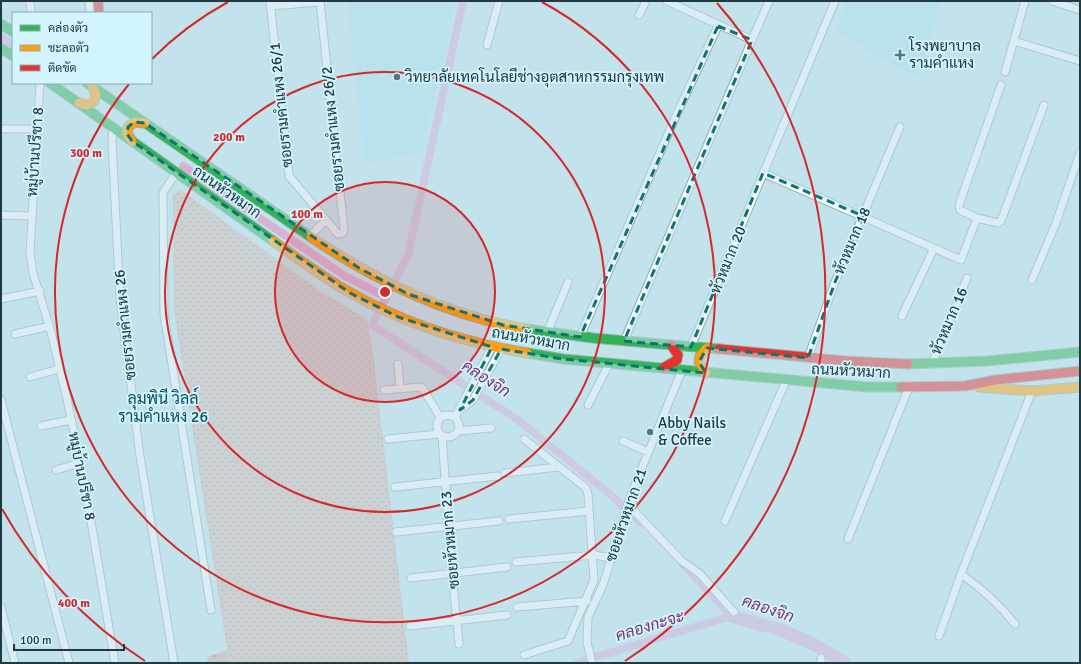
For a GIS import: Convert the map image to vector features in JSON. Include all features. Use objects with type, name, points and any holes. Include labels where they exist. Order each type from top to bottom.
[{"type":"main road","points":[[98,1],[99,12]]},
{"type":"main road","points":[[1,24],[12,31]]},
{"type":"main road","points":[[1,48],[12,55]]},
{"type":"main road","name":"ถนนหัวหมาก","points":[[51,84],[322,276],[350,293],[398,317],[428,328],[496,348],[563,360],[867,387],[909,388],[965,386],[995,380],[1080,371]]},
{"type":"main road","points":[[79,103],[88,105],[94,101],[96,94],[89,84]]},
{"type":"main road","name":"ถนนหัวหมาก","points":[[89,84],[359,268],[408,294],[430,303],[483,320],[546,333],[580,337],[670,344],[808,358],[932,364],[1010,359],[1080,352]]},
{"type":"main road","points":[[106,84],[107,96]]},
{"type":"main road","points":[[132,141],[127,134],[128,127],[134,122],[145,123]]},
{"type":"main road","points":[[663,368],[677,360],[678,355],[670,344]]},
{"type":"main road","points":[[706,373],[699,362],[700,356],[707,348]]},
{"type":"main road","points":[[1053,374],[1080,376]]},
{"type":"main road","points":[[965,386],[1032,391],[1080,387]]},
{"type":"street","points":[[30,1],[31,12]]},
{"type":"street","points":[[89,1],[90,12]]},
{"type":"street","points":[[487,45],[499,1]]},
{"type":"street","points":[[640,15],[646,1]]},
{"type":"street","points":[[667,1],[718,26],[752,40]]},
{"type":"street","points":[[624,341],[769,1]]},
{"type":"street","name":"หัวหมาก 20","points":[[691,347],[835,1]]},
{"type":"street","points":[[1005,72],[1024,1]]},
{"type":"street","points":[[1052,1],[1080,10]]},
{"type":"street","points":[[270,4],[320,2]]},
{"type":"street","name":"ซอยรามคำแหง 26/2","points":[[320,2],[343,233],[335,233],[325,221]]},
{"type":"street","name":"ซอยรามคำแหง 26/1","points":[[270,4],[289,176],[325,221]]},
{"type":"street","points":[[580,337],[678,111],[718,26]]},
{"type":"street","points":[[1014,41],[1080,61]]},
{"type":"street","name":"หมู่บ้านปรีชา 8","points":[[40,84],[36,129],[30,253],[33,272],[50,326],[80,463],[115,663]]},
{"type":"street","points":[[1001,85],[959,205],[960,210],[977,218],[995,223],[1001,221],[1044,105]]},
{"type":"street","name":"หัวหมาก 18","points":[[808,358],[835,282],[900,127]]},
{"type":"street","name":"ซอยรามคำแหง 26","points":[[113,128],[112,149],[120,299],[140,456],[174,663]]},
{"type":"street","points":[[1,129],[36,129]]},
{"type":"street","points":[[1032,280],[1056,223],[1080,157]]},
{"type":"street","points":[[176,173],[163,193],[164,314],[211,610]]},
{"type":"street","points":[[763,173],[961,260],[977,218]]},
{"type":"street","points":[[1,215],[31,216]]},
{"type":"street","points":[[310,236],[325,221]]},
{"type":"street","points":[[902,316],[934,248]]},
{"type":"street","name":"หัวหมาก 16","points":[[932,364],[967,278]]},
{"type":"street","points":[[546,333],[568,282]]},
{"type":"street","points":[[1,298],[40,291]]},
{"type":"street","points":[[15,334],[50,326]]},
{"type":"street","points":[[455,417],[480,371],[496,348]]},
{"type":"street","points":[[460,410],[473,400],[488,375],[496,348]]},
{"type":"street","points":[[398,364],[400,388]]},
{"type":"street","points":[[588,405],[609,364]]},
{"type":"street","points":[[30,377],[59,369]]},
{"type":"street","name":"ซอยหัวหมาก 21","points":[[592,663],[587,642],[588,617],[603,585],[631,494],[682,370]]},
{"type":"street","points":[[725,521],[786,381]]},
{"type":"street","points":[[384,390],[422,386],[440,417],[447,415],[455,417],[459,423],[458,431]]},
{"type":"street","points":[[848,539],[909,388]]},
{"type":"street","points":[[939,636],[960,574],[1032,391]]},
{"type":"street","points":[[1,400],[69,663]]},
{"type":"street","name":"ซอยหัวหมาก 23","points":[[440,417],[437,424],[441,435],[459,644]]},
{"type":"street","points":[[41,426],[71,420]]},
{"type":"street","points":[[388,439],[441,435],[449,438],[458,431],[491,428]]},
{"type":"street","points":[[524,439],[586,488],[588,494],[594,555],[594,580],[587,601],[568,641],[524,656]]},
{"type":"street","points":[[623,441],[648,452]]},
{"type":"street","points":[[56,470],[80,463]]},
{"type":"street","points":[[395,487],[558,467]]},
{"type":"street","points":[[631,494],[633,508],[636,513],[682,561],[700,574],[734,612]]},
{"type":"street","points":[[509,520],[589,511]]},
{"type":"street","points":[[396,532],[499,521]]},
{"type":"street","points":[[516,562],[594,555],[611,558]]},
{"type":"street","points":[[411,578],[507,567]]},
{"type":"street","points":[[960,574],[985,592],[1014,624]]},
{"type":"street","points":[[517,607],[587,601]]},
{"type":"street","points":[[1,607],[15,663]]},
{"type":"street","points":[[410,626],[508,615]]},
{"type":"highlighted area","points":[[718,26],[752,40],[624,341],[691,347],[763,173],[863,216],[835,282],[808,358],[707,348],[699,362],[706,373],[563,359],[501,349],[473,400],[460,410],[492,347],[398,317],[350,293],[132,141],[127,134],[128,127],[134,122],[145,123],[359,268],[408,294],[503,325],[580,337]]},
{"type":"shaded area","name":"วิทยาลัยเทคโนโลยีช่างอุตสาหกรรมกรุงเทพ","points":[[347,1],[456,1],[422,153],[365,163]]},
{"type":"shaded area","name":"โรงพยาบาล รามคำแหง","points":[[847,1],[941,1],[916,78],[836,31]]},
{"type":"shaded area","points":[[181,190],[320,291],[367,319],[373,351],[409,663],[229,663],[174,311],[173,195]]},
{"type":"green space","points":[[227,650],[229,663],[208,663],[207,657]]},
{"type":"waterway","name":"คลองจิก","points":[[463,1],[408,255],[372,325],[518,420],[611,495],[641,523]]},
{"type":"waterway","points":[[1,37],[12,44]]},
{"type":"waterway","points":[[183,166],[345,276],[386,297]]},
{"type":"waterway","name":"คลองกะจะ","points":[[576,663],[731,616],[681,562]]},
{"type":"waterway","name":"คลองจิก","points":[[731,616],[781,630],[815,645],[845,663]]},
{"type":"traffic: fast","points":[[1,24],[12,31]]},
{"type":"traffic: fast","points":[[1,48],[12,55]]},
{"type":"traffic: fast","points":[[51,84],[273,241]]},
{"type":"traffic: fast","points":[[88,84],[311,237]]},
{"type":"traffic: fast","points":[[527,329],[593,338],[719,349]]},
{"type":"traffic: fast","points":[[908,364],[987,361],[1080,352]]},
{"type":"traffic: fast","points":[[527,353],[563,359],[867,387],[901,387]]},
{"type":"traffic: slow","points":[[79,103],[88,105],[94,101],[96,94],[92,86]]},
{"type":"traffic: slow","points":[[132,141],[127,134],[128,127],[134,122],[145,123]]},
{"type":"traffic: slow","points":[[311,237],[362,269],[414,295],[469,315],[527,329]]},
{"type":"traffic: slow","points":[[273,241],[310,268],[339,286],[391,313],[435,330],[481,344],[527,353]]},
{"type":"traffic: slow","points":[[706,373],[699,362],[700,356],[707,348]]},
{"type":"traffic: slow","points":[[979,387],[1032,391],[1080,387]]},
{"type":"traffic: jam","points":[[98,1],[99,12]]},
{"type":"traffic: jam","points":[[663,368],[677,360],[678,355],[671,345]]},
{"type":"traffic: jam","points":[[719,349],[847,361],[908,364]]},
{"type":"traffic: jam","points":[[901,387],[965,386],[995,380],[1080,371]]},
{"type":"place","name":"โรงพยาบาล รามคำแหง","points":[[900,55]]},
{"type":"place","name":"วิทยาลัยเทคโนโลยีช่างอุตสาหกรรมกรุงเทพ","points":[[397,77]]},
{"type":"place","name":"Abby Nails & Coffee","points":[[650,432]]},
{"type":"district","name":"ลุมพินี วิลล์ รามคำแหง 26","points":[[163,408]]}]
